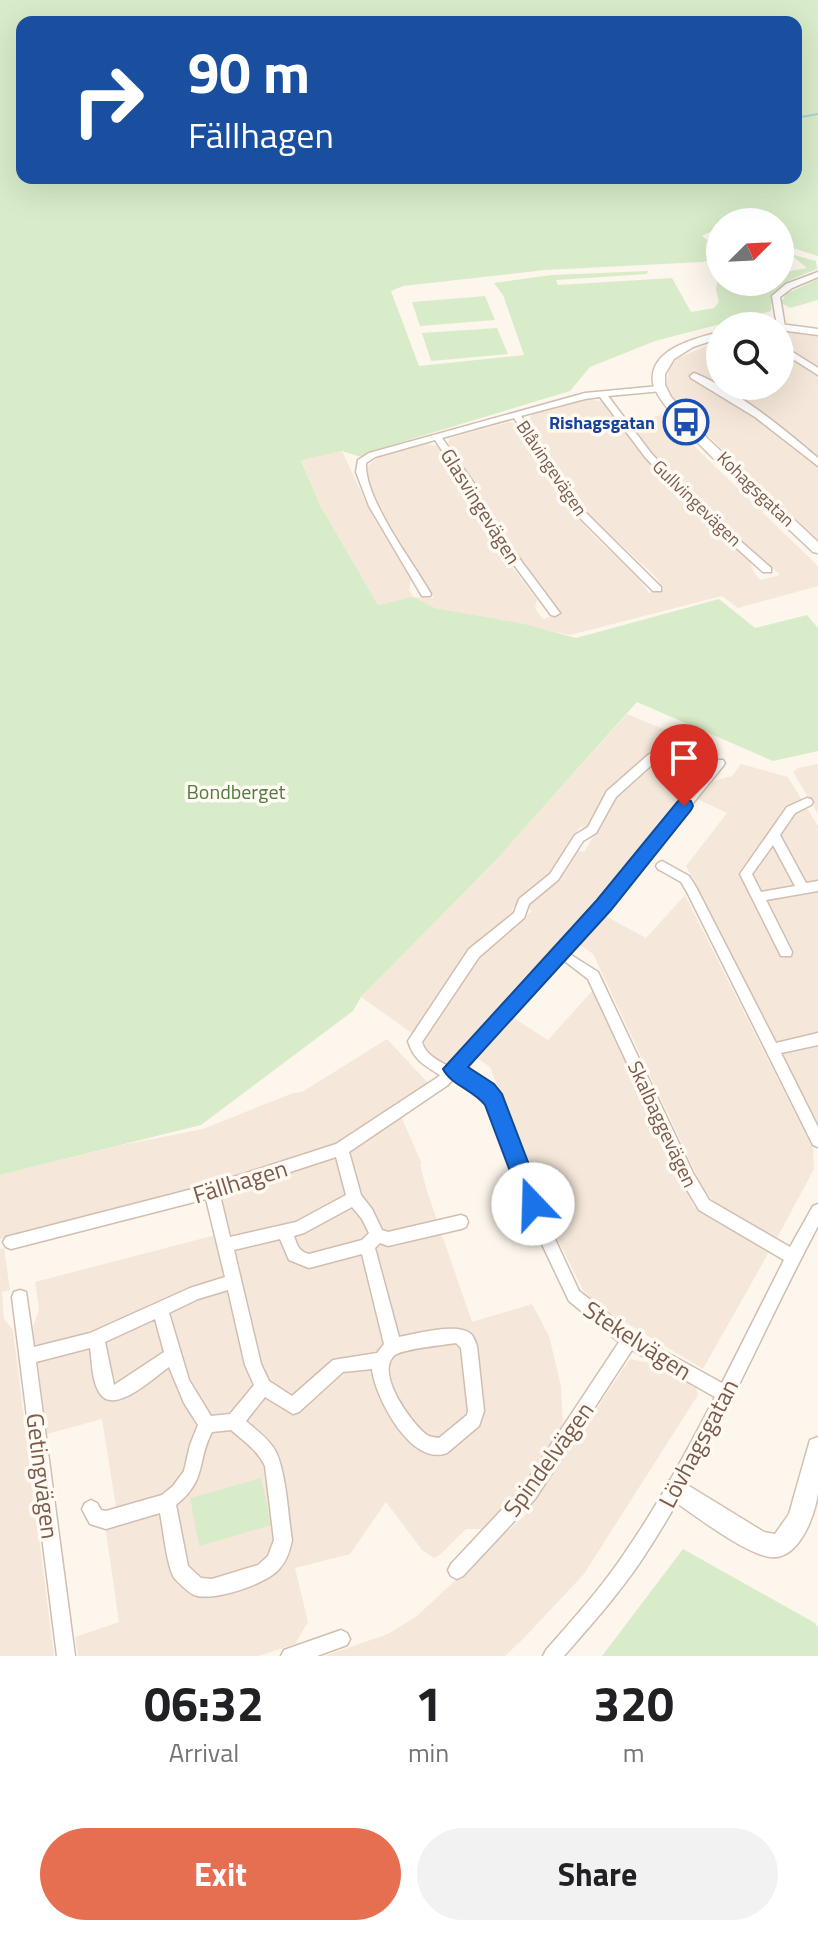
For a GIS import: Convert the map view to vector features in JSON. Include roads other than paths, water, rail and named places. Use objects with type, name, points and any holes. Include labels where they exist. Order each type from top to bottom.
[{"type":"street","points":[[778,312],[776,296],[789,286],[818,274]]},
{"type":"street","points":[[794,329],[818,332]]},
{"type":"street","points":[[426,594],[375,509],[358,467],[372,455],[516,415],[602,394],[659,389],[660,371],[667,359],[689,344],[706,339]]},
{"type":"street","points":[[794,356],[818,372]]},
{"type":"street","points":[[798,372],[818,372]]},
{"type":"street","points":[[694,376],[782,430],[818,463]]},
{"type":"street","name":"Kohagsgatan","points":[[659,389],[694,431],[818,549]]},
{"type":"street","name":"Gullvingevägen","points":[[602,394],[648,455],[692,503],[767,570]]},
{"type":"street","name":"Blåvingevägen","points":[[516,415],[580,513],[657,589]]},
{"type":"street","name":"Glasvingevägen","points":[[437,437],[468,482],[488,523],[555,613]]},
{"type":"street","points":[[451,1072],[423,1057],[417,1051],[415,1041],[474,953],[520,915],[523,902],[554,877],[579,838],[592,830],[611,794],[652,758],[689,732]]},
{"type":"street","name":"Fällhagen","points":[[11,1242],[212,1191],[341,1149],[451,1072],[604,905],[719,763]]},
{"type":"street","points":[[786,952],[746,871],[793,807],[807,802]]},
{"type":"street","points":[[773,834],[803,889]]},
{"type":"street","points":[[662,866],[685,879],[692,890],[818,1141]]},
{"type":"street","points":[[757,897],[818,886]]},
{"type":"street","name":"Skalbaggevägen","points":[[568,958],[593,976],[599,987],[696,1194],[716,1214],[793,1257]]},
{"type":"street","points":[[772,1049],[818,1039]]},
{"type":"street","name":"Stekelvägen","points":[[451,1072],[486,1090],[494,1100],[547,1238],[574,1296],[591,1313],[629,1340],[725,1394]]},
{"type":"street","points":[[341,1149],[354,1198],[367,1214],[393,1346]]},
{"type":"street","points":[[212,1191],[253,1365],[263,1387],[293,1406],[339,1365],[381,1360]]},
{"type":"street","points":[[226,1245],[285,1232],[354,1198]]},
{"type":"street","name":"Lövhagsgatan","points":[[552,1656],[613,1586],[676,1489],[818,1211]]},
{"type":"street","points":[[285,1232],[290,1250],[300,1260],[309,1261],[372,1241],[461,1222]]},
{"type":"street","points":[[28,1356],[96,1338],[186,1296],[234,1281]]},
{"type":"street","name":"Getingvägen","points":[[20,1297],[66,1656]]},
{"type":"street","points":[[160,1309],[170,1357],[198,1413],[207,1424]]},
{"type":"street","points":[[456,1335],[464,1338],[469,1346],[476,1411],[473,1420],[441,1447],[424,1444],[390,1404],[380,1371],[384,1353],[393,1346],[456,1335]]},
{"type":"street","points":[[96,1338],[105,1387],[111,1394],[120,1392],[170,1357]]},
{"type":"street","name":"Spindelvägen","points":[[457,1570],[529,1493],[629,1340]]},
{"type":"street","points":[[234,1422],[263,1387]]},
{"type":"street","points":[[167,1502],[180,1571],[197,1587],[212,1588],[263,1572],[281,1550],[283,1540],[269,1455],[234,1422],[207,1424]]},
{"type":"street","points":[[91,1509],[96,1518],[106,1520],[167,1502],[194,1475],[201,1434],[207,1424]]},
{"type":"street","points":[[676,1489],[757,1541],[770,1546],[783,1543],[793,1532],[818,1448]]},
{"type":"street","points":[[290,1656],[341,1639]]},
{"type":"waterway","points":[[802,117],[818,114]]},
{"type":"place","name":"Rishagsgatan","points":[[686,422]]},
{"type":"park label","name":"Bondberget","points":[[236,791]]}]
